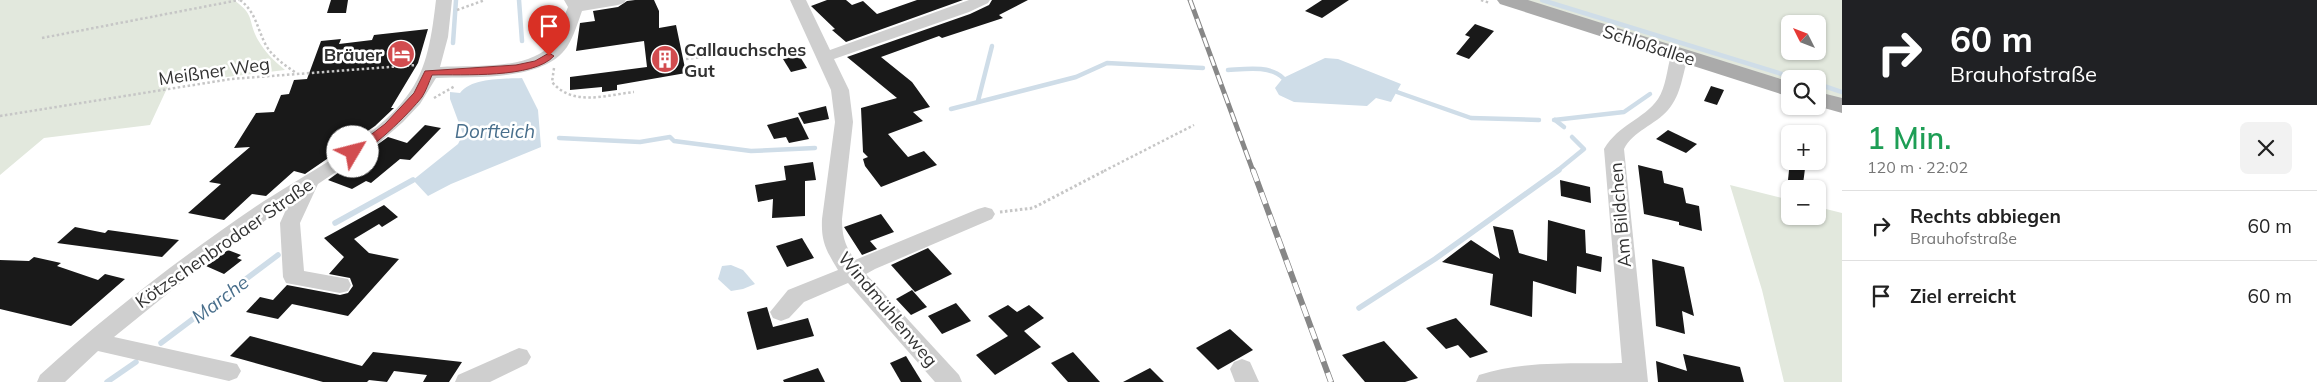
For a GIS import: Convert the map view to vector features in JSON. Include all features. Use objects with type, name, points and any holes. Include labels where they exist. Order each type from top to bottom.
[{"type":"main road","name":"Schloßallee","points":[[1507,0],[1781,87]]},
{"type":"main road","points":[[1826,101],[1842,106]]},
{"type":"street","points":[[430,68],[512,69],[538,63],[560,45],[574,4],[618,0]]},
{"type":"street","points":[[822,51],[963,9],[982,0]]},
{"type":"street","name":"Windmühlenweg","points":[[803,1],[822,51],[840,90],[844,122],[832,235],[835,248],[852,273],[950,382]]},
{"type":"street","name":"Kötzschenbrodaer Straße","points":[[49,382],[92,341],[177,273],[264,211],[309,183],[388,126],[418,94],[430,68],[440,28],[450,5]]},
{"type":"street","name":"Am Bildchen","points":[[1488,382],[1534,375],[1635,377],[1614,149],[1617,142],[1651,115],[1668,98],[1680,55]]},
{"type":"street","points":[[309,183],[290,223],[294,277],[340,285]]},
{"type":"street","points":[[264,211],[290,223]]},
{"type":"street","points":[[781,312],[796,296],[820,284],[852,273],[867,263],[985,214]]},
{"type":"street","points":[[92,341],[229,371]]},
{"type":"street","points":[[467,382],[519,357]]},
{"type":"path","points":[[42,38],[240,0],[255,12],[266,46],[280,62],[296,73]]},
{"type":"path","points":[[450,5],[485,0]]},
{"type":"path","points":[[686,59],[703,56],[822,51]]},
{"type":"path","name":"Meißner Weg","points":[[0,116],[37,112],[200,83],[296,73],[430,68]]},
{"type":"path","points":[[552,82],[561,92],[576,96],[634,92]]},
{"type":"path","points":[[404,110],[422,106],[459,85]]},
{"type":"path","points":[[985,214],[1033,208],[1194,125]]},
{"type":"shaded area","points":[[0,0],[234,0],[248,14],[258,40],[273,60],[285,70],[169,84],[150,125],[44,138],[0,175]]},
{"type":"shaded area","points":[[1522,0],[1842,0],[1842,100],[1826,95],[1826,70],[1781,70],[1781,81]]},
{"type":"shaded area","points":[[1730,185],[1781,198],[1781,225],[1826,225],[1826,209],[1842,213],[1842,382],[1784,382],[1762,290]]},
{"type":"water","points":[[1325,58],[1338,59],[1401,84],[1391,102],[1376,98],[1367,106],[1294,102],[1279,95],[1275,88],[1283,78]]},
{"type":"water","name":"Dorfteich","points":[[522,78],[538,110],[541,147],[451,184],[428,196],[413,180],[458,144],[463,134],[450,99],[450,92],[460,93],[465,88],[480,81]]},
{"type":"water","points":[[731,265],[743,270],[755,284],[731,291],[718,279],[722,266]]},
{"type":"building","points":[[331,0],[348,0],[346,13],[327,13]]},
{"type":"building","points":[[654,0],[659,11],[659,28],[676,25],[686,73],[617,85],[617,90],[602,92],[602,87],[570,90],[570,77],[647,67],[644,41],[576,51],[580,23],[595,21],[593,11],[618,7],[627,1]]},
{"type":"building","points":[[827,0],[846,0],[852,5],[863,1],[877,14],[917,0],[963,0],[846,42],[832,30],[835,29],[811,6]]},
{"type":"building","points":[[992,0],[1028,0],[999,15],[1003,18],[942,38],[939,36],[881,57],[912,82],[930,107],[913,112],[923,121],[888,134],[908,157],[924,151],[937,165],[881,187],[865,166],[863,159],[868,157],[863,152],[861,108],[897,98],[847,57],[970,14],[989,5]]},
{"type":"building","points":[[1322,0],[1349,0],[1322,18],[1305,11]]},
{"type":"building","points":[[1475,24],[1494,31],[1469,59],[1456,54],[1470,37],[1465,35]]},
{"type":"building","points":[[428,29],[418,63],[391,108],[394,108],[375,126],[305,174],[294,171],[266,196],[252,194],[224,220],[188,213],[221,184],[209,182],[250,147],[234,148],[256,113],[274,112],[281,95],[289,94],[294,80],[307,79],[321,41],[341,39],[339,44],[372,40],[374,35]]},
{"type":"building","points":[[799,55],[807,68],[791,72],[783,59]]},
{"type":"building","points":[[1711,86],[1724,90],[1717,105],[1704,101]]},
{"type":"building","points":[[826,106],[829,119],[804,124],[798,113]]},
{"type":"building","points":[[798,117],[809,139],[789,143],[786,137],[774,139],[767,125]]},
{"type":"building","points":[[425,125],[441,128],[410,160],[400,159],[371,183],[366,181],[352,189],[328,180],[388,137],[407,143]]},
{"type":"building","points":[[1668,130],[1697,144],[1686,153],[1656,139]]},
{"type":"building","points":[[813,162],[816,180],[805,181],[805,216],[772,218],[773,199],[758,202],[755,185],[786,180],[784,166]]},
{"type":"building","points":[[1638,165],[1662,171],[1664,183],[1683,188],[1686,203],[1699,206],[1702,231],[1679,225],[1679,222],[1644,214]]},
{"type":"building","points":[[1789,170],[1805,170],[1804,180],[1788,180]]},
{"type":"building","points":[[1560,180],[1590,187],[1591,203],[1561,196]]},
{"type":"building","points":[[384,205],[398,217],[382,227],[379,224],[354,239],[369,253],[399,259],[348,316],[292,304],[278,319],[246,312],[260,297],[273,300],[287,285],[340,295],[348,293],[353,286],[350,278],[329,274],[344,257],[324,238]]},
{"type":"building","points":[[881,214],[894,232],[870,241],[877,249],[862,255],[844,227]]},
{"type":"building","points":[[1548,220],[1585,230],[1586,253],[1602,257],[1601,272],[1577,266],[1576,294],[1533,281],[1532,317],[1490,305],[1493,274],[1442,262],[1471,240],[1500,259],[1493,226],[1513,230],[1519,253],[1547,261]]},
{"type":"building","points":[[75,227],[105,233],[108,230],[179,240],[162,257],[57,243]]},
{"type":"building","points":[[802,238],[814,258],[787,267],[776,246]]},
{"type":"building","points":[[928,248],[952,274],[915,292],[891,265]]},
{"type":"building","points":[[228,250],[241,255],[237,258],[242,260],[224,274],[206,266]]},
{"type":"building","points":[[34,257],[61,263],[57,266],[98,280],[105,274],[125,279],[71,326],[0,309],[0,260],[29,261]]},
{"type":"building","points":[[1652,259],[1684,267],[1694,316],[1682,311],[1685,334],[1656,326]]},
{"type":"building","points":[[912,290],[927,307],[911,315],[896,299]]},
{"type":"building","points":[[956,303],[971,321],[942,334],[928,316]]},
{"type":"building","points":[[1008,305],[1017,312],[1029,305],[1044,318],[1024,331],[1041,347],[995,375],[976,355],[1008,336],[988,316]]},
{"type":"building","points":[[767,307],[773,327],[808,318],[814,336],[757,350],[747,312]]},
{"type":"building","points":[[1456,318],[1488,352],[1470,358],[1458,345],[1446,349],[1426,328]]},
{"type":"building","points":[[1230,329],[1253,350],[1218,370],[1196,348]]},
{"type":"building","points":[[250,336],[362,366],[373,352],[462,362],[449,382],[423,382],[427,375],[394,371],[387,382],[369,380],[367,382],[323,382],[230,356]]},
{"type":"building","points":[[1384,341],[1418,378],[1405,382],[1365,382],[1342,355]]},
{"type":"building","points":[[1073,352],[1100,382],[1068,382],[1051,363]]},
{"type":"building","points":[[1683,354],[1740,367],[1744,382],[1658,382],[1656,361],[1687,371]]},
{"type":"building","points":[[906,356],[922,382],[901,382],[890,363]]},
{"type":"building","points":[[818,368],[825,382],[784,382],[783,380]]},
{"type":"building","points":[[1150,368],[1164,382],[1123,382]]},
{"type":"waterway","points":[[453,43],[456,0]]},
{"type":"waterway","name":"Marche","points":[[519,0],[522,41]]},
{"type":"waterway","points":[[1542,0],[1781,74]]},
{"type":"waterway","points":[[978,101],[992,46]]},
{"type":"waterway","points":[[951,109],[1076,77],[1107,63],[1203,68]]},
{"type":"waterway","points":[[1228,70],[1264,69],[1283,78]]},
{"type":"waterway","points":[[1826,87],[1842,92]]},
{"type":"waterway","points":[[1397,92],[1471,118],[1539,120]]},
{"type":"waterway","points":[[1554,120],[1624,112],[1650,94]]},
{"type":"waterway","points":[[1555,120],[1564,127]]},
{"type":"waterway","points":[[559,138],[640,142],[670,137],[674,141],[751,151],[815,148]]},
{"type":"waterway","points":[[1557,171],[1584,149],[1572,137]]},
{"type":"waterway","points":[[1359,308],[1435,259],[1559,170]]},
{"type":"waterway","name":"Marche","points":[[335,223],[413,180]]},
{"type":"waterway","name":"Marche","points":[[161,343],[278,255]]},
{"type":"waterway","name":"Marche","points":[[107,382],[136,362]]},
{"type":"railway","points":[[1190,0],[1253,171]]},
{"type":"railway","points":[[1253,170],[1331,382]]},
{"type":"place","name":"Bräuer","points":[[401,54]]},
{"type":"place","name":"Callauchsches Gut","points":[[665,59]]},
{"type":"route","points":[[353,152],[388,126],[404,110],[418,94],[428,73],[516,68],[538,63],[549,56]]}]
